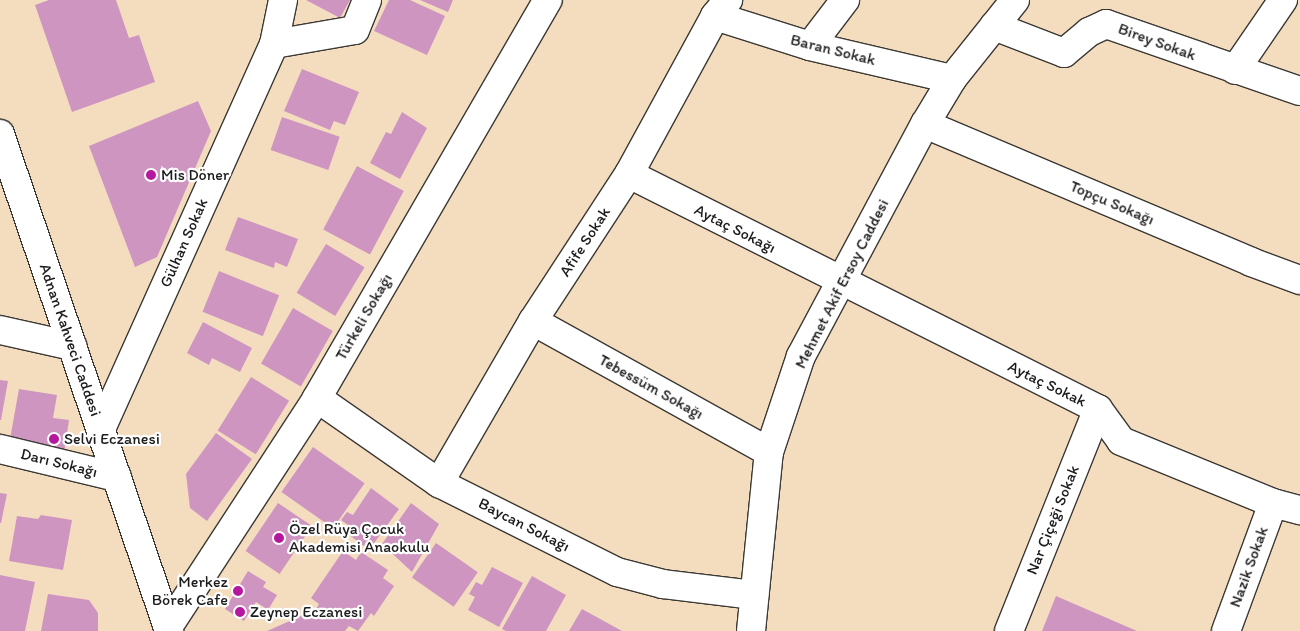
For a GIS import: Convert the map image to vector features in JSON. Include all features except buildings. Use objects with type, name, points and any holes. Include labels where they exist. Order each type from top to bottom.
[{"type":"street","name":"Gülhan Sokak","points":[[101,429],[274,44],[283,0]]},
{"type":"street","points":[[274,44],[355,30],[367,0]]},
{"type":"street","name":"Türkeli Sokağı","points":[[169,629],[317,398],[548,0]]},
{"type":"street","points":[[810,46],[845,0]]},
{"type":"street","name":"Mehmet Akif Ersoy Caddesi","points":[[751,631],[768,452],[801,356],[842,283],[925,124],[952,79],[1015,0]]},
{"type":"street","points":[[1234,70],[1284,0]]},
{"type":"street","name":"Baran Sokak","points":[[722,8],[810,46],[952,79]]},
{"type":"street","name":"Afife Sokak","points":[[439,483],[533,321],[629,174],[722,8]]},
{"type":"street","name":"Birey Sokak","points":[[994,26],[1064,53],[1089,32],[1106,24],[1234,70],[1300,91]]},
{"type":"street","name":"Topçu Sokağı","points":[[925,124],[1251,262],[1300,280]]},
{"type":"street","name":"Adnan Kahveci Caddesi","points":[[0,134],[169,629]]},
{"type":"street","name":"Aytaç Sokağı","points":[[629,174],[842,283]]},
{"type":"street","name":"Aytaç Sokak","points":[[842,283],[1098,409],[1121,441],[1273,503],[1300,510]]},
{"type":"street","name":"Tebessüm Sokağı","points":[[533,321],[768,452]]},
{"type":"street","points":[[0,330],[72,346]]},
{"type":"street","name":"Baycan Sokağı","points":[[317,398],[439,483],[617,572],[663,584],[754,595]]},
{"type":"street","name":"Nar Çiçeği Sokak","points":[[1009,631],[1098,409]]},
{"type":"street","name":"Darı Sokağı","points":[[0,449],[118,478]]},
{"type":"street","name":"Nazik Sokak","points":[[1226,631],[1273,503]]},
{"type":"place","name":"Mis Döner","points":[[151,175]]},
{"type":"place","name":"Selvi Eczanesi","points":[[54,439]]},
{"type":"place","name":"Özel Rüya Çocuk Akademisi Anaokulu","points":[[279,538]]},
{"type":"place","name":"Merkez Börek Cafe","points":[[238,591]]},
{"type":"place","name":"Zeynep Eczanesi","points":[[240,612]]}]
